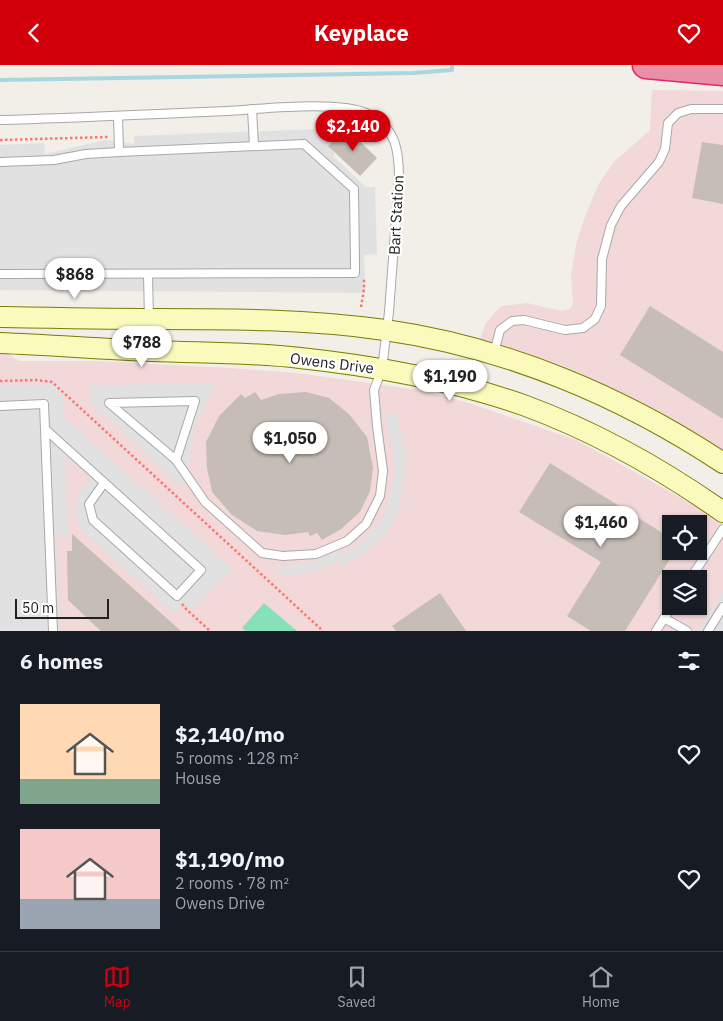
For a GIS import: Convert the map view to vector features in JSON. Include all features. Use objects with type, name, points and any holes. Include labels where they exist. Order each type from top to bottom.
[{"type":"highway","points":[[646,65],[723,72]]},
{"type":"street","points":[[0,317],[301,321],[387,330],[493,355],[587,388],[669,430],[723,463]]},
{"type":"street","name":"Owens Drive","points":[[0,343],[299,357],[382,369],[435,380],[482,392],[527,407],[568,424],[647,463],[723,512]]},
{"type":"lane","name":"Bart Station","points":[[0,120],[325,107],[358,110],[381,122],[390,132],[396,144],[399,178],[387,330],[382,369],[374,391],[383,471],[380,496],[366,524],[347,541],[316,554],[283,557],[262,553],[205,502],[176,460],[109,403],[195,401],[176,460]]},
{"type":"lane","points":[[252,109],[254,146]]},
{"type":"lane","points":[[493,355],[500,330],[512,321],[524,319],[565,330],[583,329],[595,319],[602,306],[602,259],[611,225],[621,206],[659,162],[665,149],[668,123],[678,113],[691,109],[723,109]]},
{"type":"lane","points":[[118,116],[120,151]]},
{"type":"lane","points":[[0,162],[54,160],[86,154],[120,151],[304,144],[354,189],[355,273],[0,274]]},
{"type":"lane","points":[[148,274],[149,319]]},
{"type":"lane","points":[[0,406],[44,404],[53,631]]},
{"type":"lane","points":[[45,429],[201,570],[177,595],[93,521],[89,505],[104,483]]},
{"type":"lane","points":[[696,570],[723,529]]},
{"type":"lane","points":[[708,631],[723,607]]},
{"type":"lane","points":[[656,631],[666,615]]},
{"type":"lane","points":[[664,618],[687,631]]},
{"type":"path","points":[[0,140],[118,136]]},
{"type":"path","points":[[0,381],[36,380],[52,382],[323,631]]},
{"type":"path","points":[[177,595],[186,609],[210,631]]},
{"type":"shaded area","points":[[652,90],[723,91],[723,450],[630,396],[564,366],[480,339],[486,323],[501,306],[527,303],[562,311],[570,309],[573,304],[571,276],[576,245],[583,222],[598,185],[613,163],[650,130]]},
{"type":"shaded area","points":[[316,129],[334,145],[334,157],[366,187],[375,187],[377,254],[364,255],[365,293],[0,290],[0,145],[44,143],[45,154],[105,140],[134,144],[134,136]]},
{"type":"shaded area","points":[[0,349],[19,361],[94,361],[230,368],[297,373],[419,390],[469,403],[576,440],[702,510],[723,525],[723,631],[0,631]]},
{"type":"shaded area","points":[[216,383],[194,427],[186,480],[180,487],[90,401],[90,385]]},
{"type":"shaded area","points":[[62,384],[64,417],[233,570],[192,610],[184,604],[175,614],[83,532],[74,513],[80,490],[90,479],[65,457],[68,536],[56,537],[60,631],[0,631],[0,386]]},
{"type":"shaded area","points":[[396,413],[404,443],[406,461],[403,492],[395,521],[384,536],[369,550],[340,567],[340,561],[318,570],[295,575],[279,575],[278,567],[311,563],[341,548],[342,556],[358,546],[383,518],[395,469],[385,415]]},
{"type":"shaded area","points":[[723,592],[723,631],[697,631]]},
{"type":"green space","points":[[264,603],[297,631],[246,631],[242,628]]},
{"type":"building","points":[[346,128],[377,158],[360,176],[328,146]]},
{"type":"building","points":[[702,142],[723,145],[723,204],[692,198]]},
{"type":"building","points":[[650,306],[723,352],[723,419],[620,355]]},
{"type":"building","points":[[255,392],[261,400],[279,394],[306,392],[329,398],[349,414],[367,437],[373,468],[370,491],[360,512],[341,529],[322,540],[317,533],[310,536],[308,532],[285,535],[257,531],[232,515],[212,492],[207,468],[206,442],[219,416],[241,394],[245,398]]},
{"type":"building","points":[[550,463],[662,533],[662,560],[669,560],[625,631],[591,631],[567,616],[601,562],[519,512]]},
{"type":"building","points":[[72,534],[181,631],[101,631],[68,600],[67,551],[72,551]]},
{"type":"building","points":[[440,593],[466,631],[396,631],[392,626]]},
{"type":"waterway","points":[[0,80],[413,73],[452,70],[452,65]]}]
